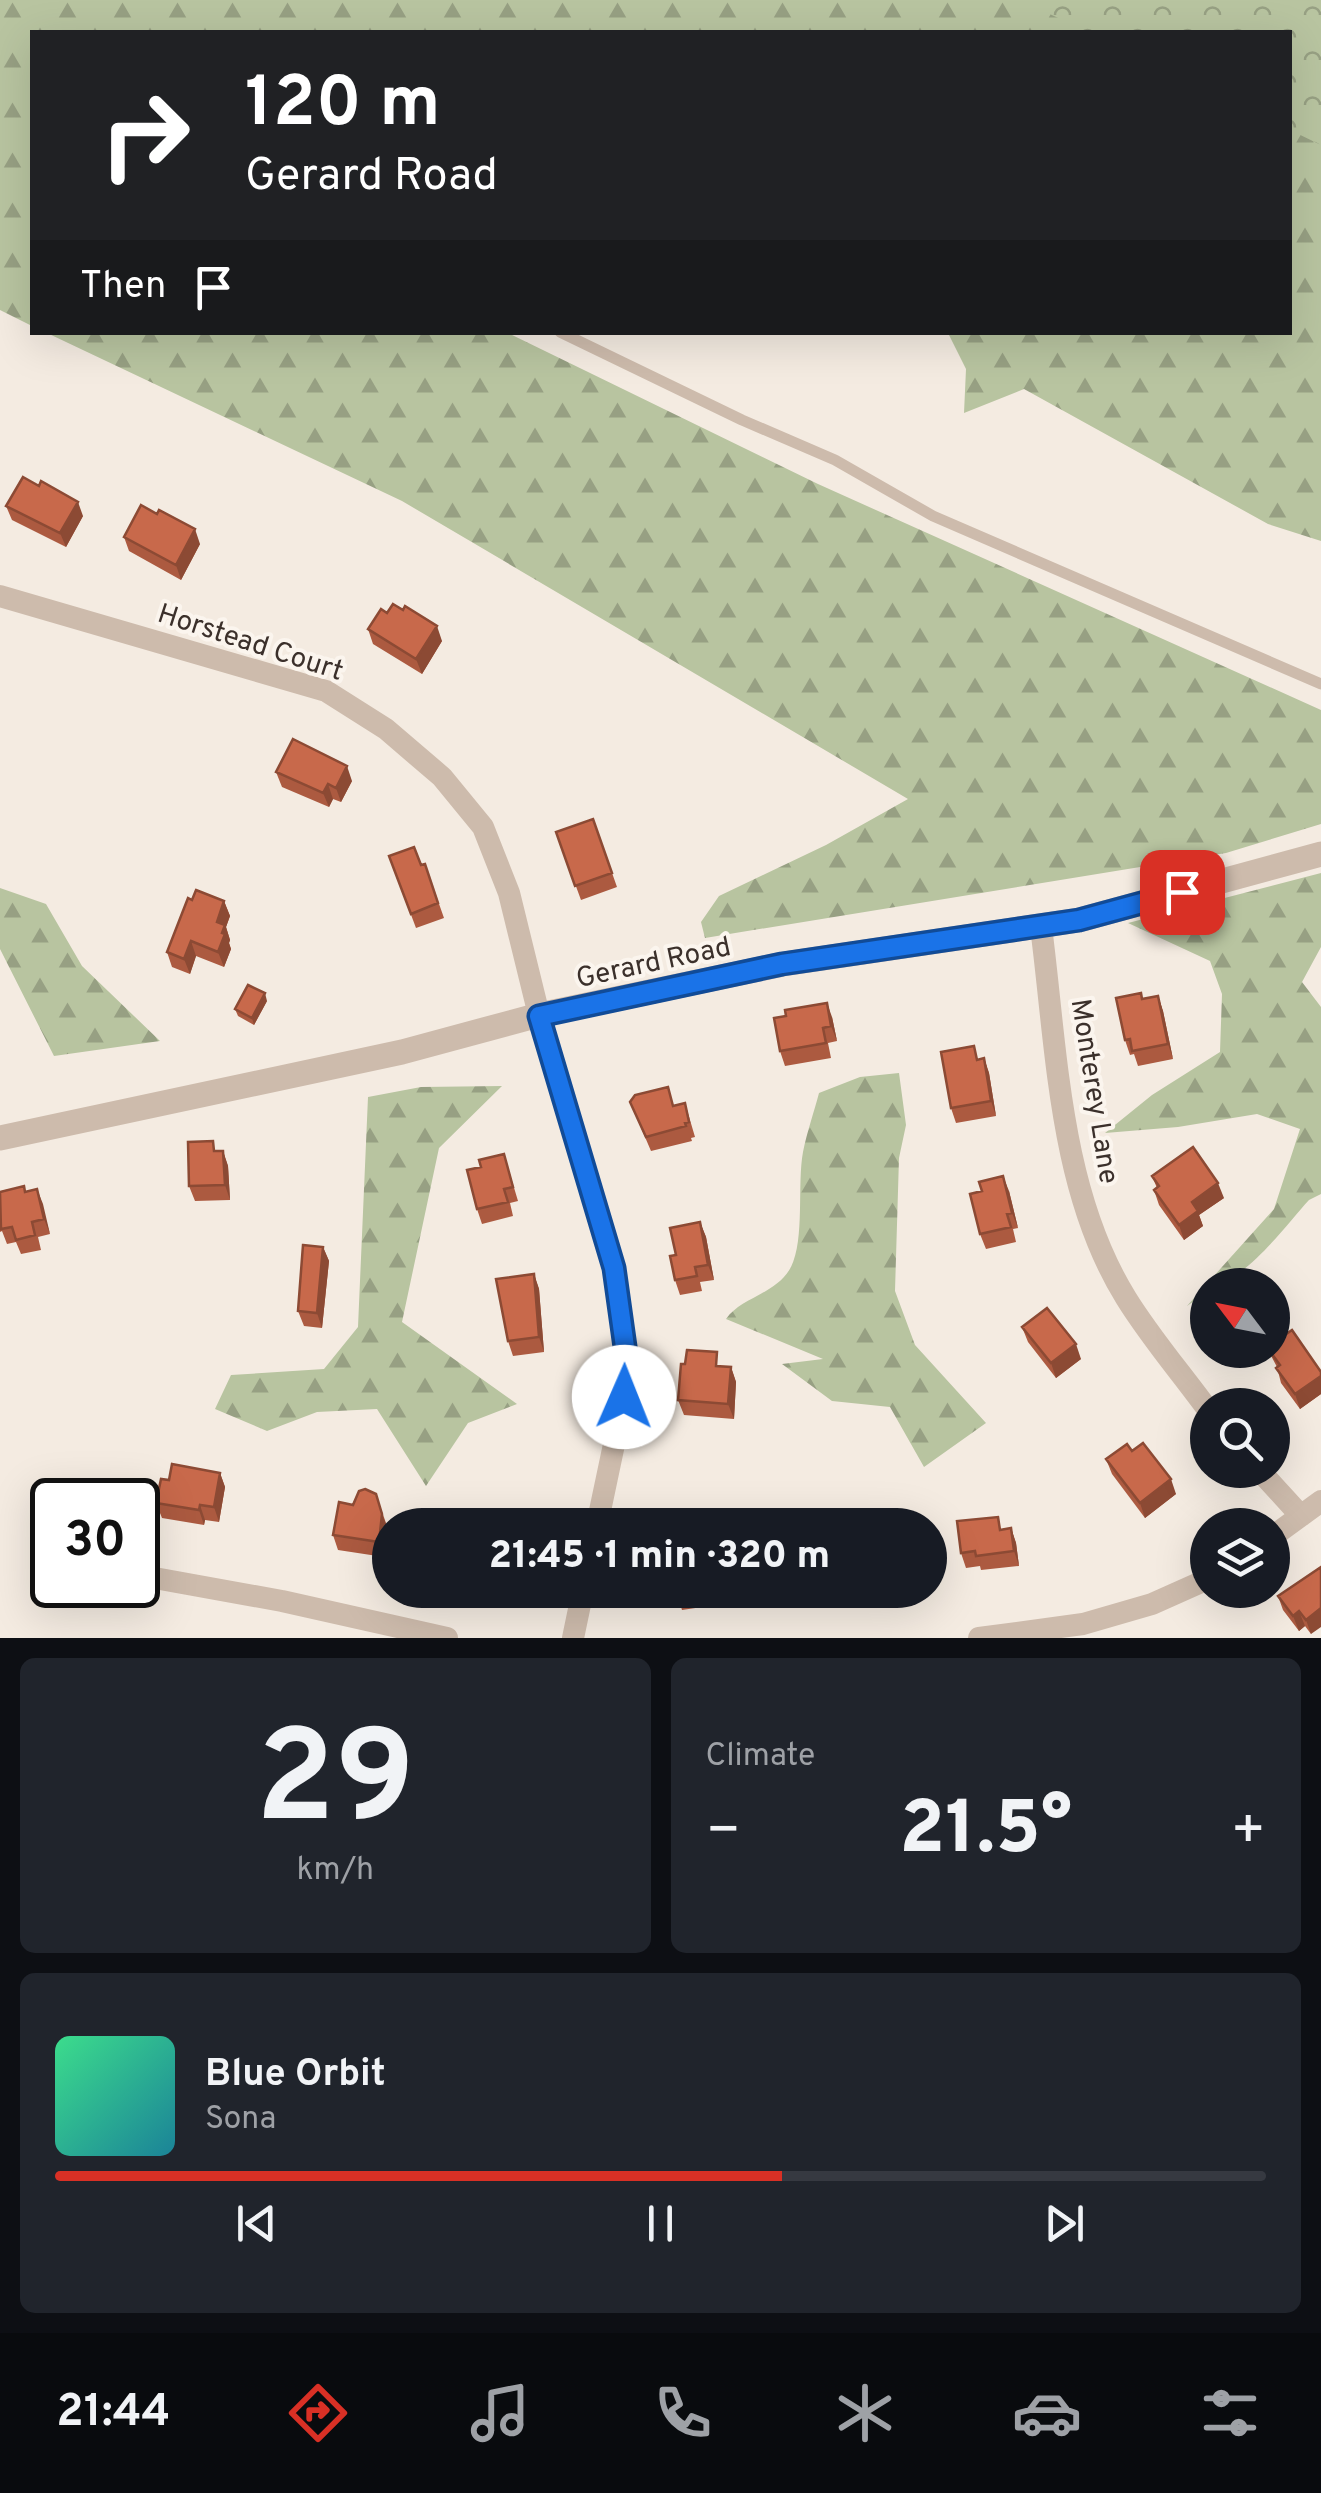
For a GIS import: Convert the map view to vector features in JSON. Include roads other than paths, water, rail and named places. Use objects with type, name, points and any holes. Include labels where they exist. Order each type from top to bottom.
[{"type":"street","name":"Horstead Court","points":[[0,596],[326,691],[386,729],[442,776],[483,827],[509,893],[539,1016],[614,1268],[626,1354],[624,1397],[601,1508]]},
{"type":"street","name":"Gerard Road","points":[[0,1138],[402,1052],[539,1016],[782,964],[1079,920],[1321,854]]},
{"type":"street","name":"Monterey Lane","points":[[1041,927],[1074,1173],[1091,1226],[1125,1297],[1192,1388]]},
{"type":"street","points":[[1275,1488],[1301,1516]]},
{"type":"street","points":[[1290,1524],[1321,1501]]},
{"type":"street","points":[[160,1579],[282,1601],[447,1638]]},
{"type":"street","points":[[979,1638],[1083,1624],[1152,1604],[1190,1587]]},
{"type":"street","points":[[573,1638],[579,1608]]},
{"type":"lane","points":[[566,335],[835,460],[934,516],[1321,684]]}]
